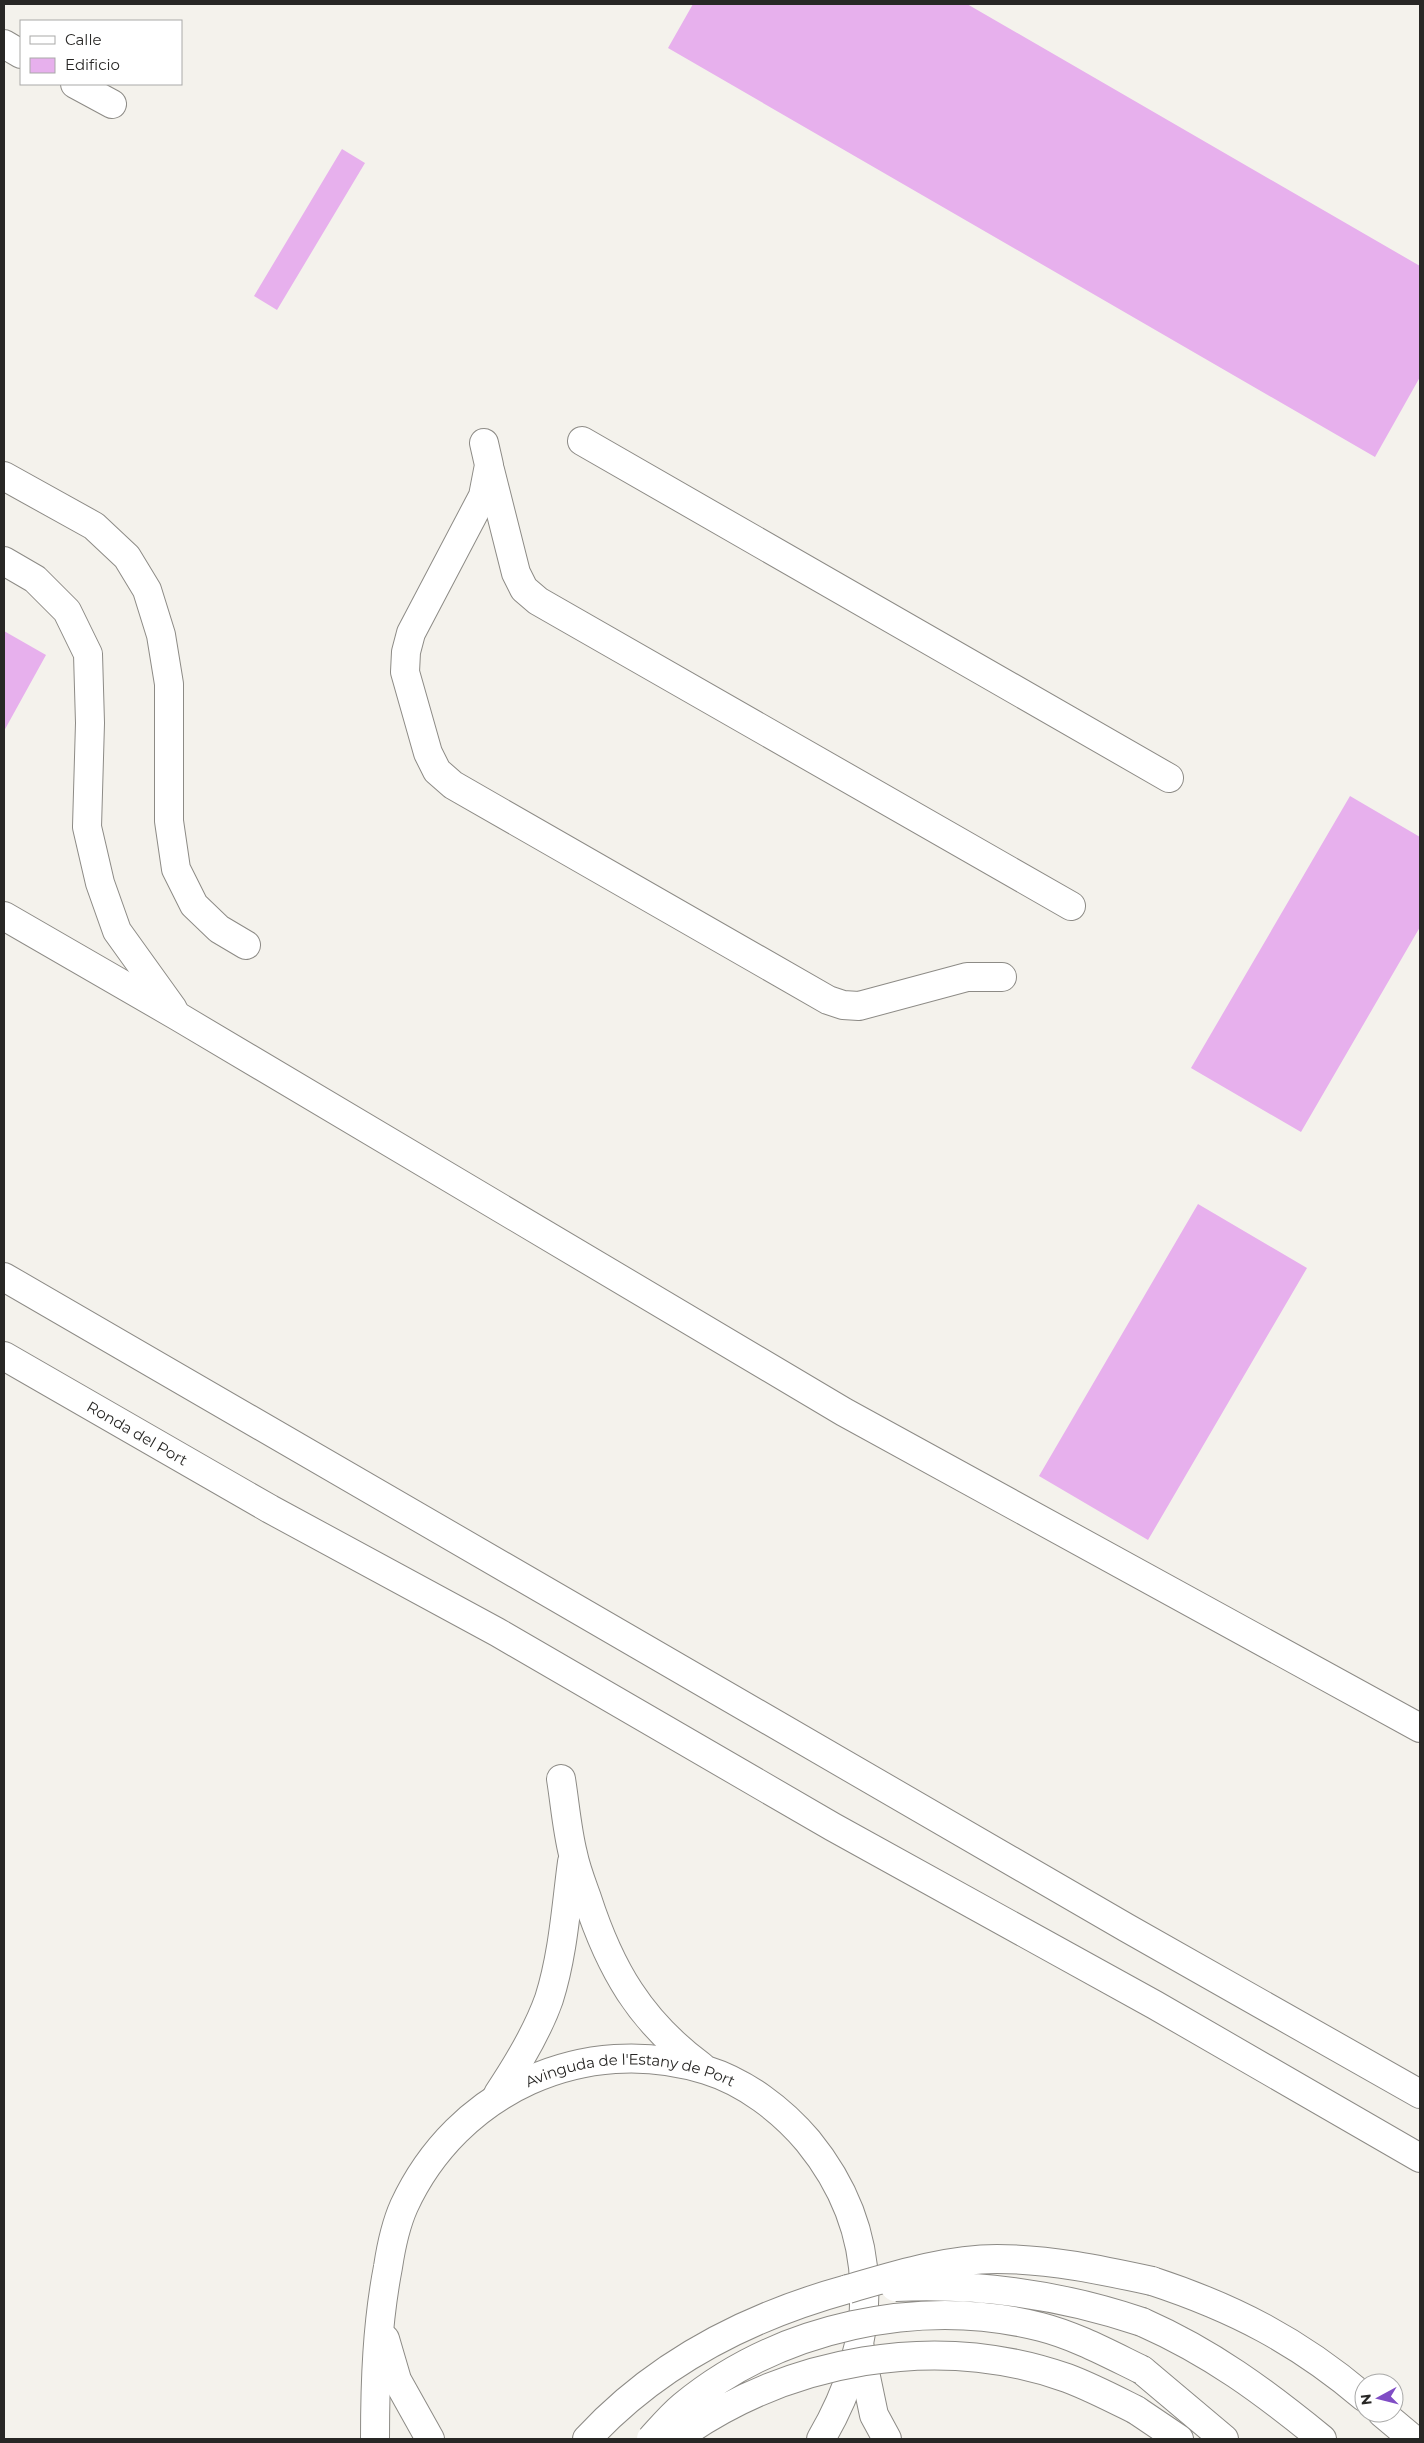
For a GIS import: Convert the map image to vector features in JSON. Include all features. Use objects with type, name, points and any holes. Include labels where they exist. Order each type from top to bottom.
[{"type":"street","points":[[4,44],[20,53]]},
{"type":"street","points":[[77,85],[112,104]]},
{"type":"street","points":[[582,441],[1169,778]]},
{"type":"street","points":[[1002,977],[967,977],[859,1006],[842,1005],[828,1000],[453,786],[437,771],[428,753],[405,672],[406,652],[411,632],[483,496],[486,454],[516,573],[524,588],[538,601],[1071,906]]},
{"type":"street","points":[[4,476],[94,526],[127,557],[147,590],[161,635],[169,684],[169,821],[176,869],[194,905],[220,929],[246,945]]},
{"type":"street","points":[[4,561],[35,579],[67,611],[88,654],[90,723],[87,827],[100,883],[118,931],[179,1016]]},
{"type":"street","points":[[4,916],[179,1016],[844,1412],[1420,1728]]},
{"type":"street","points":[[4,1277],[1118,1923],[1420,2094]]},
{"type":"street","name":"Ronda del Port","points":[[4,1356],[270,1509],[497,1632],[833,1827],[1155,2005],[1420,2158]]},
{"type":"street","points":[[561,1778],[573,1855],[598,1931],[616,1971],[659,2030],[678,2049],[706,2070]]},
{"type":"street","points":[[496,2096],[520,2062],[549,1998],[559,1957],[573,1855]]},
{"type":"street","name":"Avinguda de l'Estany de Port","points":[[375,2439],[381,2306],[391,2249],[403,2208],[423,2171],[446,2140],[496,2096],[528,2079],[564,2067],[626,2060],[666,2061],[706,2070],[734,2082],[767,2102],[794,2125],[818,2155],[840,2189],[855,2224],[863,2265],[864,2309],[860,2345],[839,2405],[821,2439]]},
{"type":"street","points":[[587,2439],[617,2410],[684,2357],[718,2338],[777,2312],[801,2302],[920,2269],[958,2262],[996,2259],[1035,2260],[1087,2267],[1152,2281],[1195,2295],[1253,2321],[1306,2352],[1354,2390]]},
{"type":"street","points":[[848,2289],[913,2286],[1031,2293],[1103,2308],[1178,2338],[1249,2381],[1322,2439]]},
{"type":"street","points":[[381,2306],[386,2345],[397,2380],[430,2439]]},
{"type":"street","points":[[651,2439],[681,2407],[716,2382],[755,2360],[792,2344],[832,2332],[901,2317],[969,2315],[1041,2327],[1102,2350],[1142,2370],[1224,2439]]},
{"type":"street","points":[[860,2345],[874,2415],[887,2439]]},
{"type":"street","points":[[676,2439],[705,2418],[746,2398],[791,2379],[822,2369],[864,2360],[938,2356],[972,2358],[1029,2368],[1067,2378],[1102,2392],[1136,2410],[1179,2439]]},
{"type":"street","points":[[1394,2423],[1413,2439]]},
{"type":"building","points":[[693,4],[967,4],[1420,266],[1420,377],[1375,457],[668,48]]},
{"type":"building","points":[[342,149],[365,163],[277,310],[254,296]]},
{"type":"building","points":[[4,631],[46,655],[4,731]]},
{"type":"building","points":[[1350,796],[1420,837],[1420,927],[1301,1132],[1191,1068]]},
{"type":"building","points":[[1198,1204],[1307,1268],[1148,1540],[1039,1476]]}]
